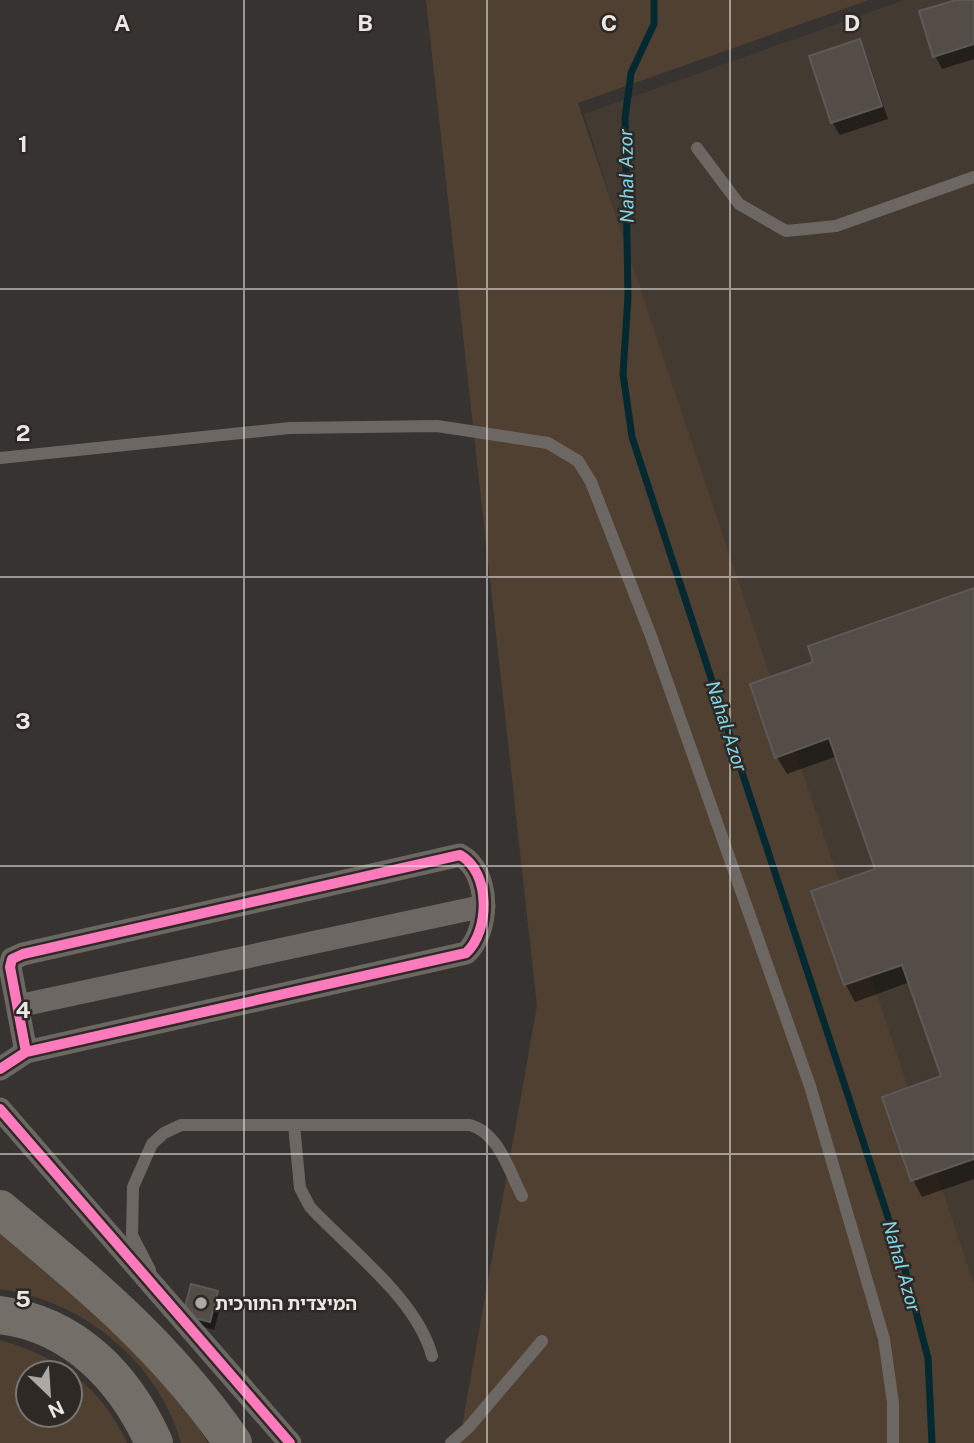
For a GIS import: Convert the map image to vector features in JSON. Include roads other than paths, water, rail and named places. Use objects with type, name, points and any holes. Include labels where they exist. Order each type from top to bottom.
[{"type":"highway","points":[[0,1209],[135,1324],[197,1394],[233,1443]]},
{"type":"highway","points":[[0,1315],[57,1333],[98,1360],[128,1393],[154,1443]]},
{"type":"street","points":[[0,1069],[26,1052],[466,953],[475,946],[485,906],[476,871],[470,860],[460,855],[23,954],[12,959],[10,967],[26,1052]]},
{"type":"street","points":[[18,1006],[485,906]]},
{"type":"street","points":[[0,1109],[290,1443]]},
{"type":"lane","points":[[697,148],[738,204],[786,231],[836,226],[974,177]]},
{"type":"lane","points":[[0,458],[290,428],[437,426],[548,443],[578,461],[591,482],[651,636],[810,1086],[884,1339],[892,1403],[893,1443]]},
{"type":"lane","points":[[161,1292],[132,1235],[133,1187],[152,1144],[164,1133],[181,1125],[470,1125],[482,1129],[493,1139],[522,1196]]},
{"type":"lane","points":[[294,1125],[300,1188],[310,1207],[407,1305],[422,1325],[432,1356]]},
{"type":"lane","points":[[451,1443],[468,1428],[542,1341]]},
{"type":"waterway","name":"Nahal Azor","points":[[654,0],[654,24],[631,73],[625,118],[628,297],[623,374],[632,437],[904,1266],[928,1358],[932,1443]]},
{"type":"place","name":"המיצדית התורכית","points":[[201,1303]]}]
